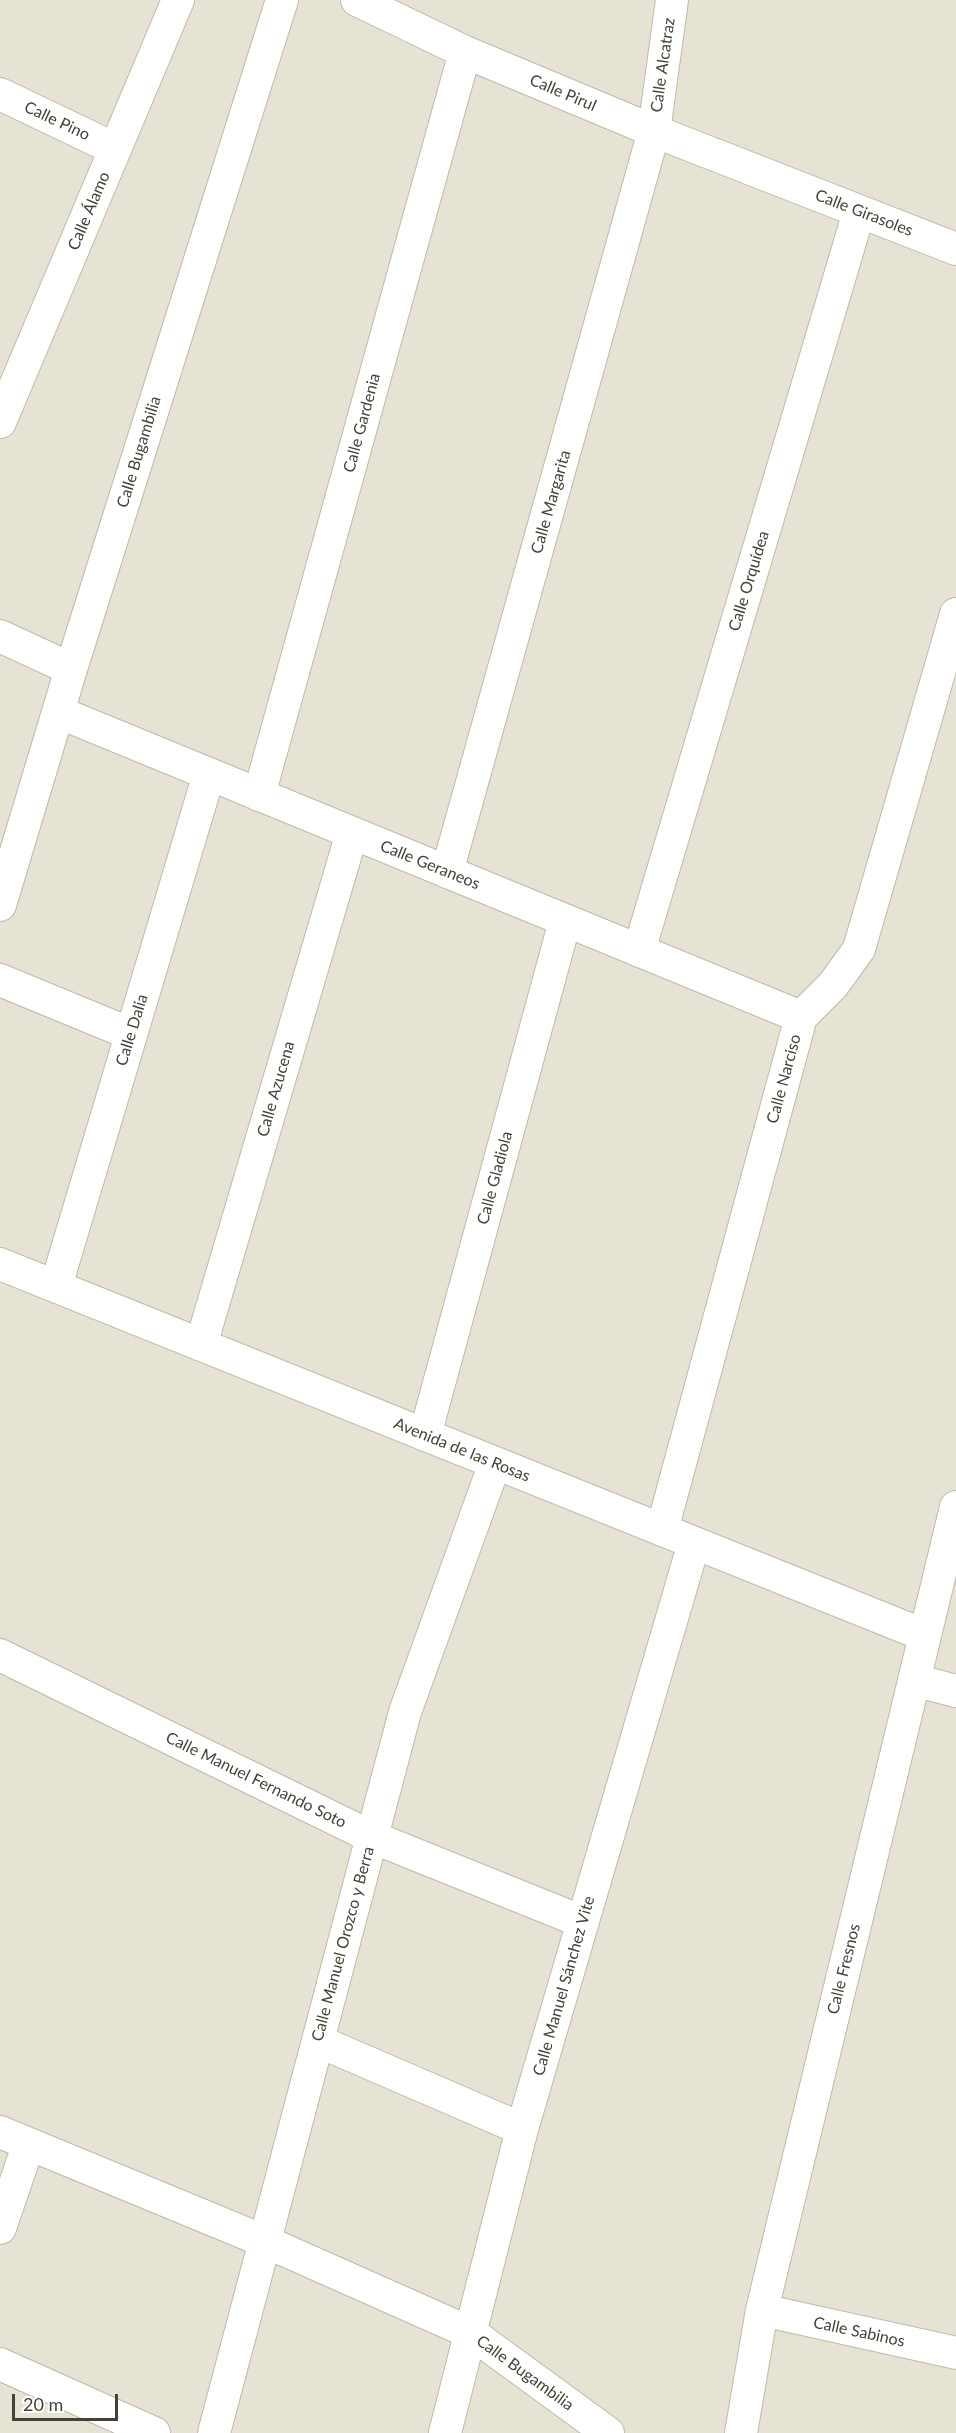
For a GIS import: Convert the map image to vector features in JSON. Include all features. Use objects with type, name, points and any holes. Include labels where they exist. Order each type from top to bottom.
[{"type":"street","name":"Calle Álamo","points":[[0,422],[11,364],[115,149],[178,0]]},
{"type":"street","name":"Calle Bugambilia","points":[[0,905],[71,669],[282,0]]},
{"type":"street","name":"Calle Pirul","points":[[357,0],[465,52],[773,178]]},
{"type":"street","name":"Calle Alcatraz","points":[[654,131],[670,0]]},
{"type":"street","name":"Calle Gardenia","points":[[259,795],[465,52]]},
{"type":"street","name":"Calle Pino","points":[[0,94],[115,149]]},
{"type":"street","name":"Calle Margarita","points":[[447,872],[654,131]]},
{"type":"street","name":"Calle Girasoles","points":[[773,178],[956,249]]},
{"type":"street","name":"Calle Orquídea","points":[[639,951],[859,212]]},
{"type":"street","name":"Calle Narciso","points":[[662,1530],[801,1017],[833,985],[859,949],[956,614]]},
{"type":"street","points":[[0,636],[71,669]]},
{"type":"street","name":"Calle Geraneos","points":[[58,712],[801,1017]]},
{"type":"street","name":"Calle Dalia","points":[[56,1286],[209,774]]},
{"type":"street","name":"Calle Azucena","points":[[201,1345],[352,833]]},
{"type":"street","name":"Calle Gladiola","points":[[425,1435],[566,921]]},
{"type":"street","points":[[0,980],[131,1034]]},
{"type":"street","name":"Avenida de las Rosas","points":[[0,1264],[924,1635]]},
{"type":"street","name":"Calle Manuel Orozco y Berra","points":[[214,2433],[405,1712],[495,1463]]},
{"type":"street","name":"Calle Fresnos","points":[[741,2433],[762,2310],[956,1508]]},
{"type":"street","name":"Calle Manuel Sánchez Vite","points":[[445,2433],[522,2129],[694,1543]]},
{"type":"street","name":"Calle Manuel Fernando Soto","points":[[0,1655],[372,1837],[583,1922]]},
{"type":"street","points":[[914,1680],[956,1691]]},
{"type":"street","points":[[318,2041],[522,2129]]},
{"type":"street","name":"Calle Bugambilia","points":[[0,2132],[264,2241],[471,2333],[608,2433]]},
{"type":"street","points":[[0,2228],[28,2145]]},
{"type":"street","name":"Calle Sabinos","points":[[762,2310],[956,2353]]},
{"type":"street","points":[[0,2364],[153,2433]]},
{"type":"shaded area","points":[[0,0],[956,0],[956,2433],[0,2433]]}]
